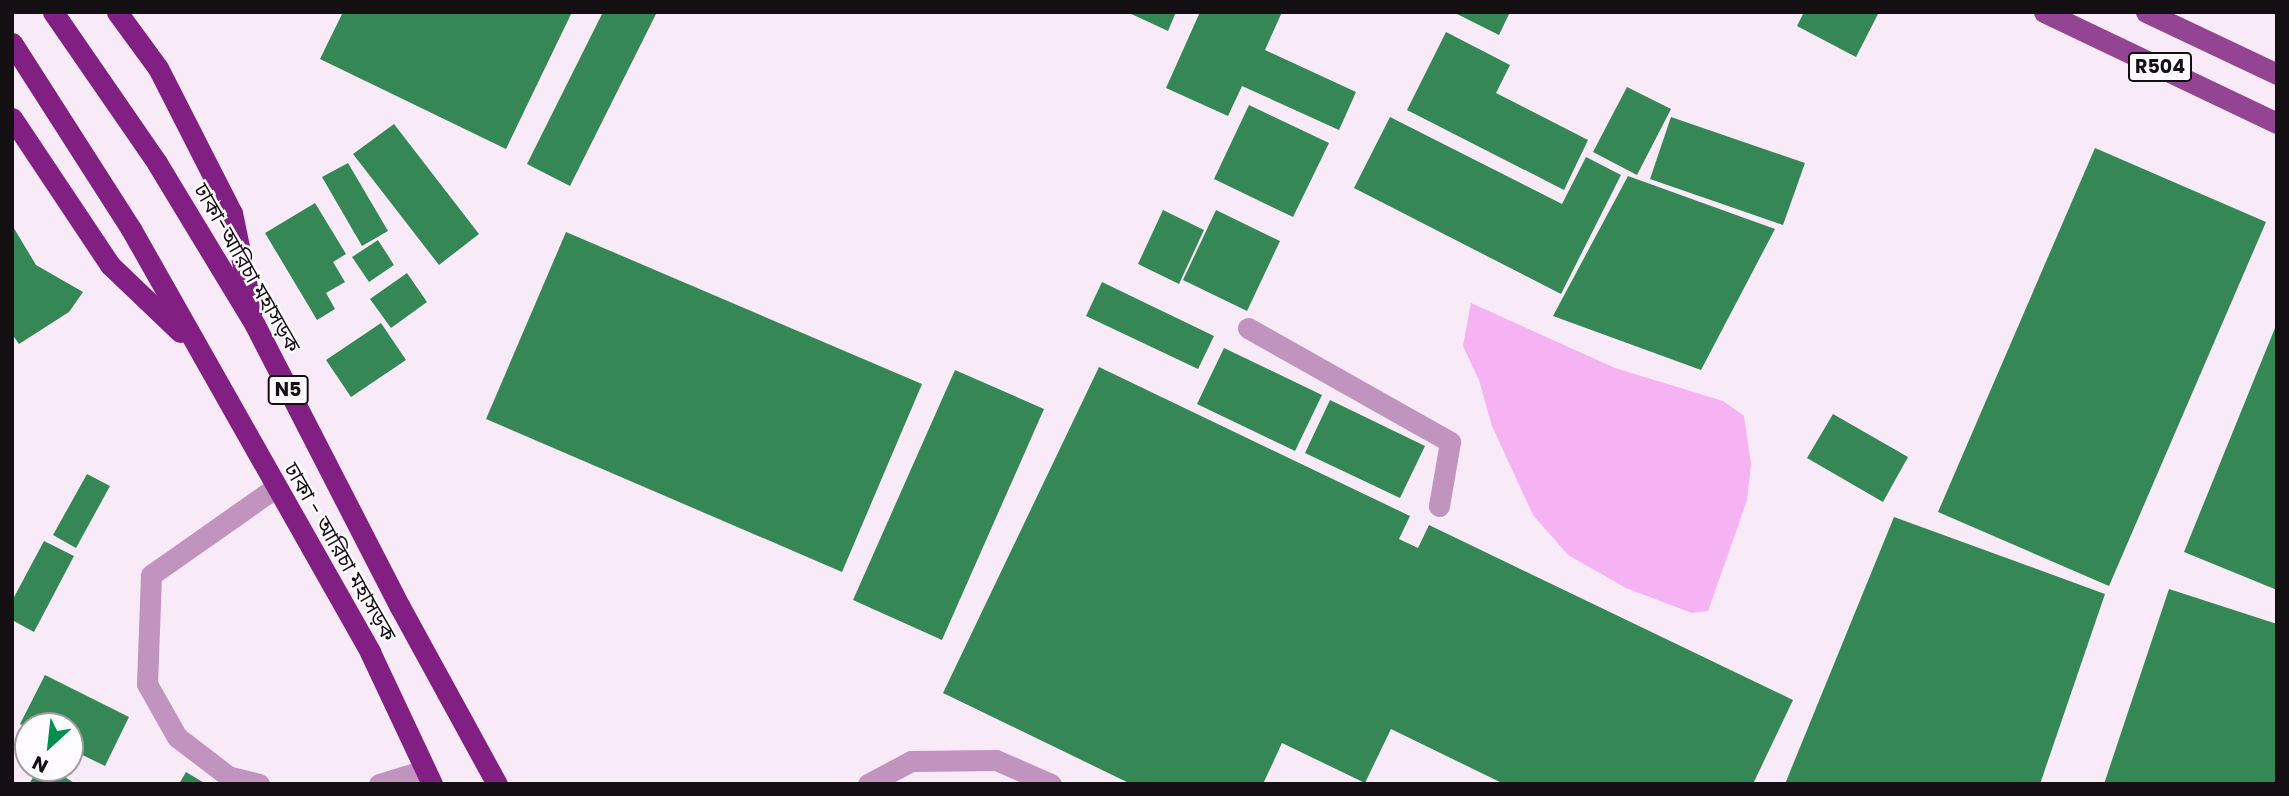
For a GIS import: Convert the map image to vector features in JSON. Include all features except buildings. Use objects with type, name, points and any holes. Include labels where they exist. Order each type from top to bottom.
[{"type":"highway","name":"ঢাকা-আরিচা মহাসড়ক","points":[[53,12],[157,163],[255,325],[400,607],[497,784]]},
{"type":"highway","points":[[117,12],[158,68],[232,213],[255,325]]},
{"type":"highway","points":[[12,43],[124,217],[197,348]]},
{"type":"highway","points":[[12,118],[110,265],[197,348]]},
{"type":"highway","name":"ঢাকা - আরিচা মহাসড়ক","points":[[197,348],[370,652],[429,777]]},
{"type":"main road","name":"R504","points":[[2044,12],[2277,122]]},
{"type":"main road","name":"R504","points":[[2146,12],[2277,74]]},
{"type":"lane","points":[[1248,328],[1311,368],[1451,442],[1439,506]]},
{"type":"lane","points":[[259,784],[228,776],[177,737],[146,684],[151,575],[275,488]]},
{"type":"lane","points":[[868,784],[911,761],[996,760],[1051,784]]},
{"type":"lane","points":[[379,784],[429,777]]},
{"type":"shaded area","points":[[1471,303],[1615,368],[1723,401],[1744,416],[1751,464],[1747,500],[1708,611],[1692,613],[1626,588],[1568,555],[1533,515],[1492,426],[1479,380],[1463,346]]}]
